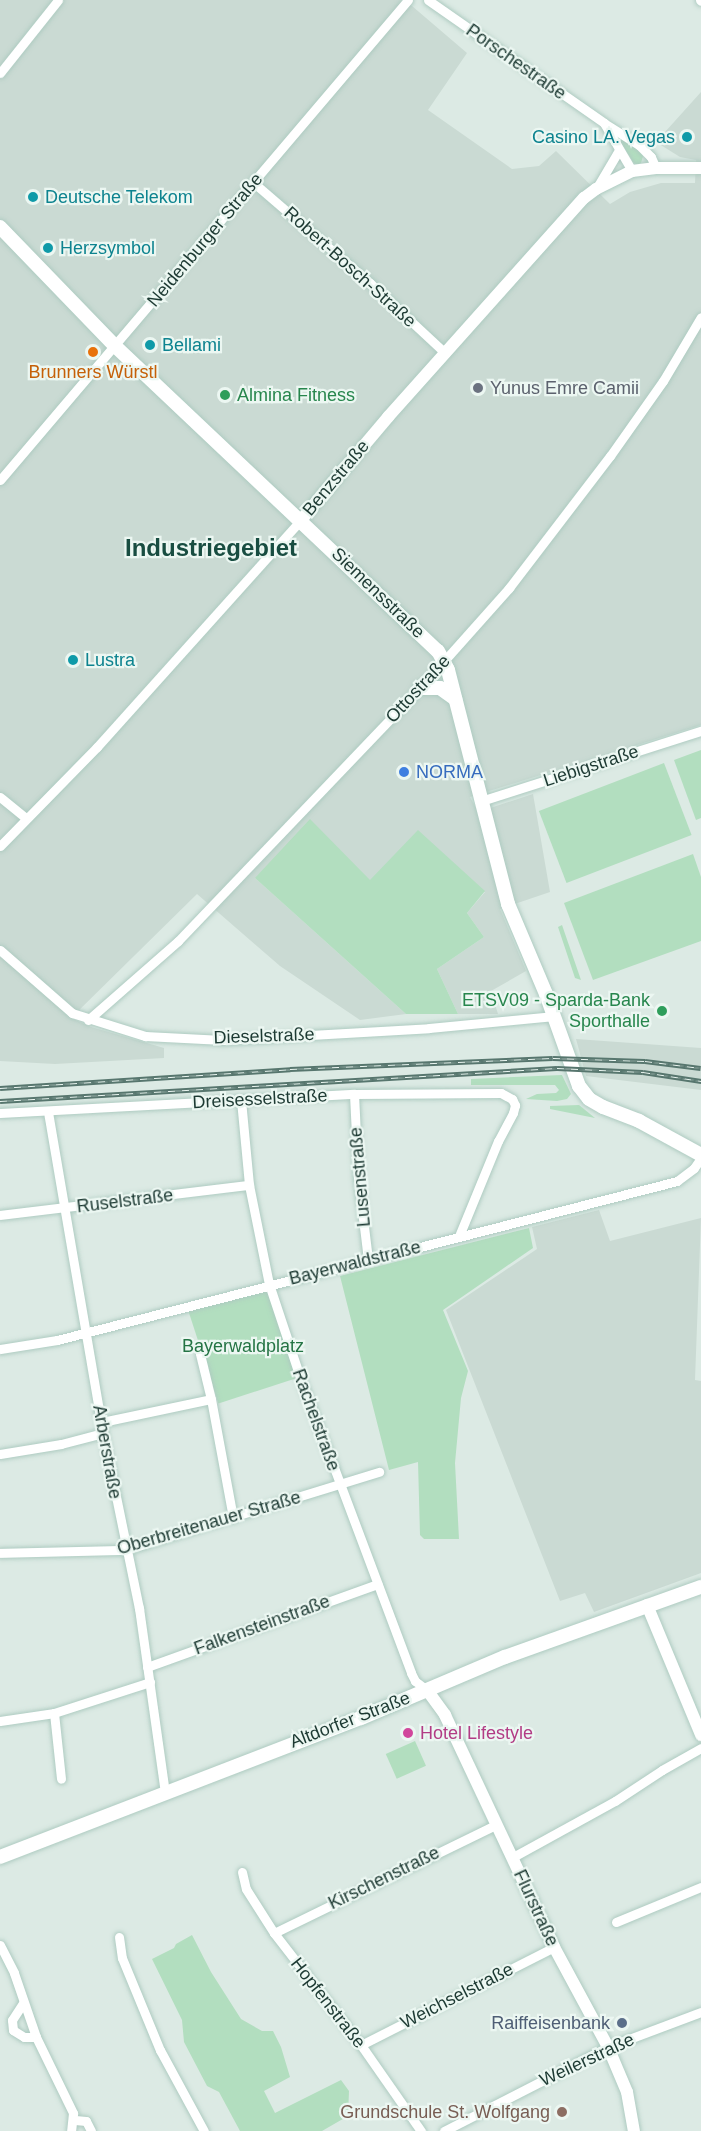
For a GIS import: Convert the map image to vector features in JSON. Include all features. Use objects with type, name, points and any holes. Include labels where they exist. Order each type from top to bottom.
[{"type":"main road","name":"Siemensstraße","points":[[0,227],[115,346],[438,651],[444,660],[455,699],[508,904],[554,1016],[573,1072],[584,1094],[596,1103],[639,1121],[701,1156]]},
{"type":"main road","points":[[420,688],[441,688],[455,699]]},
{"type":"main road","name":"Altdorfer Straße","points":[[0,1857],[361,1718],[505,1657],[701,1587]]},
{"type":"street","points":[[0,73],[58,0]]},
{"type":"street","name":"Neidenburger Straße","points":[[0,480],[408,0]]},
{"type":"street","name":"Porschestraße","points":[[428,0],[646,151],[656,168]]},
{"type":"street","name":"Porschestraße","points":[[604,123],[632,171]]},
{"type":"street","points":[[596,189],[619,150]]},
{"type":"street","name":"Benzstraße","points":[[0,846],[25,817],[97,747],[301,520],[529,257],[596,189],[632,171],[656,168],[701,168]]},
{"type":"street","name":"Robert-Bosch-Straße","points":[[254,183],[370,283],[445,353]]},
{"type":"street","name":"Ottostraße","points":[[88,1020],[178,941],[420,688],[509,588],[610,456],[663,381],[701,317]]},
{"type":"street","name":"Liebigstraße","points":[[482,801],[701,731]]},
{"type":"street","points":[[0,797],[25,817]]},
{"type":"street","name":"Dieselstraße","points":[[0,950],[72,1014],[145,1036],[223,1040],[429,1028],[554,1016]]},
{"type":"street","name":"Dreisesselstraße","points":[[0,1113],[354,1094],[495,1091],[512,1099],[515,1105],[459,1236]]},
{"type":"street","name":"Lusenstraße","points":[[354,1094],[358,1177],[368,1260]]},
{"type":"street","name":"Rachelstraße","points":[[241,1100],[249,1185],[268,1284],[411,1673],[415,1681],[427,1690]]},
{"type":"street","name":"Arberstraße","points":[[48,1112],[88,1332],[103,1433],[125,1550],[139,1608],[165,1793]]},
{"type":"street","name":"Bayerwaldstraße","points":[[0,1349],[88,1332],[677,1181],[694,1168],[701,1156]]},
{"type":"street","name":"Ruselstraße","points":[[0,1215],[249,1185]]},
{"type":"street","points":[[200,1354],[211,1399],[233,1518]]},
{"type":"street","points":[[102,1422],[211,1399]]},
{"type":"street","points":[[0,1455],[62,1444],[103,1433]]},
{"type":"street","name":"Oberbreitenauer Straße","points":[[0,1553],[125,1550],[379,1472]]},
{"type":"street","name":"Falkensteinstraße","points":[[147,1666],[377,1584]]},
{"type":"street","points":[[647,1605],[701,1735]]},
{"type":"street","points":[[0,1721],[54,1713],[150,1682]]},
{"type":"street","name":"Flurstraße","points":[[427,1690],[445,1715],[554,1947],[608,2048],[627,2092],[634,2131]]},
{"type":"street","points":[[54,1713],[61,1779]]},
{"type":"street","points":[[513,1857],[701,1748]]},
{"type":"street","name":"Kirschenstraße","points":[[274,1933],[495,1825]]},
{"type":"street","name":"Hopfenstraße","points":[[242,1872],[246,1889],[274,1933],[361,2045],[420,2131]]},
{"type":"street","points":[[616,1922],[701,1887]]},
{"type":"street","points":[[119,1937],[122,1958],[160,2050],[204,2131]]},
{"type":"street","points":[[0,1945],[14,1972],[36,2037],[66,2095],[75,2120],[71,2131]]},
{"type":"street","name":"Weichselstraße","points":[[361,2045],[554,1947]]},
{"type":"street","points":[[23,2003],[12,2020],[13,2030],[24,2037],[36,2037]]},
{"type":"street","name":"Weilerstraße","points":[[444,2131],[608,2048],[701,2012]]},
{"type":"street","points":[[75,2120],[86,2121],[91,2131]]},
{"type":"shaded area","points":[[0,0],[400,0],[412,6],[467,53],[428,110],[512,169],[539,166],[556,151],[610,204],[630,192],[661,183],[695,183],[696,160],[680,157],[656,142],[701,92],[701,725],[470,797],[478,812],[533,794],[550,892],[500,909],[526,971],[491,991],[498,1014],[458,1014],[437,969],[484,937],[467,913],[485,892],[370,880],[255,878],[406,1014],[360,1020],[280,966],[197,894],[71,1018],[91,1027],[164,1048],[164,1058],[55,1064],[0,1061]]},
{"type":"shaded area","points":[[576,1039],[701,1048],[701,1090],[586,1076]]},
{"type":"shaded area","points":[[599,1210],[610,1241],[701,1218],[695,1380],[701,1381],[701,1573],[594,1612],[585,1593],[560,1601],[446,1310],[537,1249],[532,1227]]},
{"type":"green space","points":[[617,136],[639,150],[643,156],[641,163],[637,165],[633,162]]},
{"type":"green space","points":[[701,750],[701,818],[696,820],[674,760]]},
{"type":"green space","points":[[664,763],[692,835],[566,883],[539,811]]},
{"type":"green space","points":[[310,819],[370,880],[418,830],[485,891],[467,913],[484,937],[437,969],[458,1014],[406,1014],[255,878]]},
{"type":"green space","points":[[693,854],[701,877],[701,941],[593,980],[564,903]]},
{"type":"green space","points":[[562,925],[581,980],[575,978],[558,927]]},
{"type":"green space","points":[[562,1075],[571,1094],[567,1099],[557,1101],[526,1099],[537,1094],[556,1093],[559,1090],[555,1085],[471,1085],[471,1079]]},
{"type":"green space","points":[[579,1105],[595,1118],[550,1109],[550,1106]]},
{"type":"green space","points":[[529,1228],[533,1248],[443,1310],[468,1371],[461,1398],[455,1463],[459,1539],[424,1539],[420,1535],[418,1462],[389,1470],[340,1276]]},
{"type":"green space","name":"Bayerwaldplatz","points":[[269,1284],[299,1377],[218,1403],[188,1310]]},
{"type":"green space","points":[[415,1741],[426,1766],[397,1779],[386,1754]]},
{"type":"green space","points":[[192,1935],[211,1972],[241,2019],[262,2031],[273,2031],[281,2047],[290,2077],[264,2091],[275,2113],[341,2080],[349,2091],[348,2116],[322,2131],[240,2131],[219,2092],[207,2086],[184,2042],[182,2020],[152,1959],[174,1948],[176,1944]]},
{"type":"railway","points":[[0,1088],[290,1069],[553,1058],[645,1061],[701,1068]]},
{"type":"railway","points":[[0,1101],[557,1068],[643,1072],[701,1081]]},
{"type":"place","name":"Casino LA. Vegas","points":[[687,137]]},
{"type":"place","name":"Deutsche Telekom","points":[[33,197]]},
{"type":"place","name":"Herzsymbol","points":[[48,248]]},
{"type":"place","name":"Bellami","points":[[150,345]]},
{"type":"place","name":"Brunners Würstl","points":[[93,352]]},
{"type":"place","name":"Yunus Emre Camii","points":[[478,388]]},
{"type":"place","name":"Almina Fitness","points":[[225,395]]},
{"type":"place","name":"Lustra","points":[[73,660]]},
{"type":"place","name":"NORMA","points":[[404,772]]},
{"type":"place","name":"ETSV09 - Sparda-Bank Sporthalle","points":[[662,1011]]},
{"type":"place","name":"Hotel Lifestyle","points":[[408,1733]]},
{"type":"place","name":"Raiffeisenbank","points":[[622,2023]]},
{"type":"place","name":"Grundschule St. Wolfgang","points":[[562,2112]]},
{"type":"district","name":"Industriegebiet","points":[[211,548]]}]
